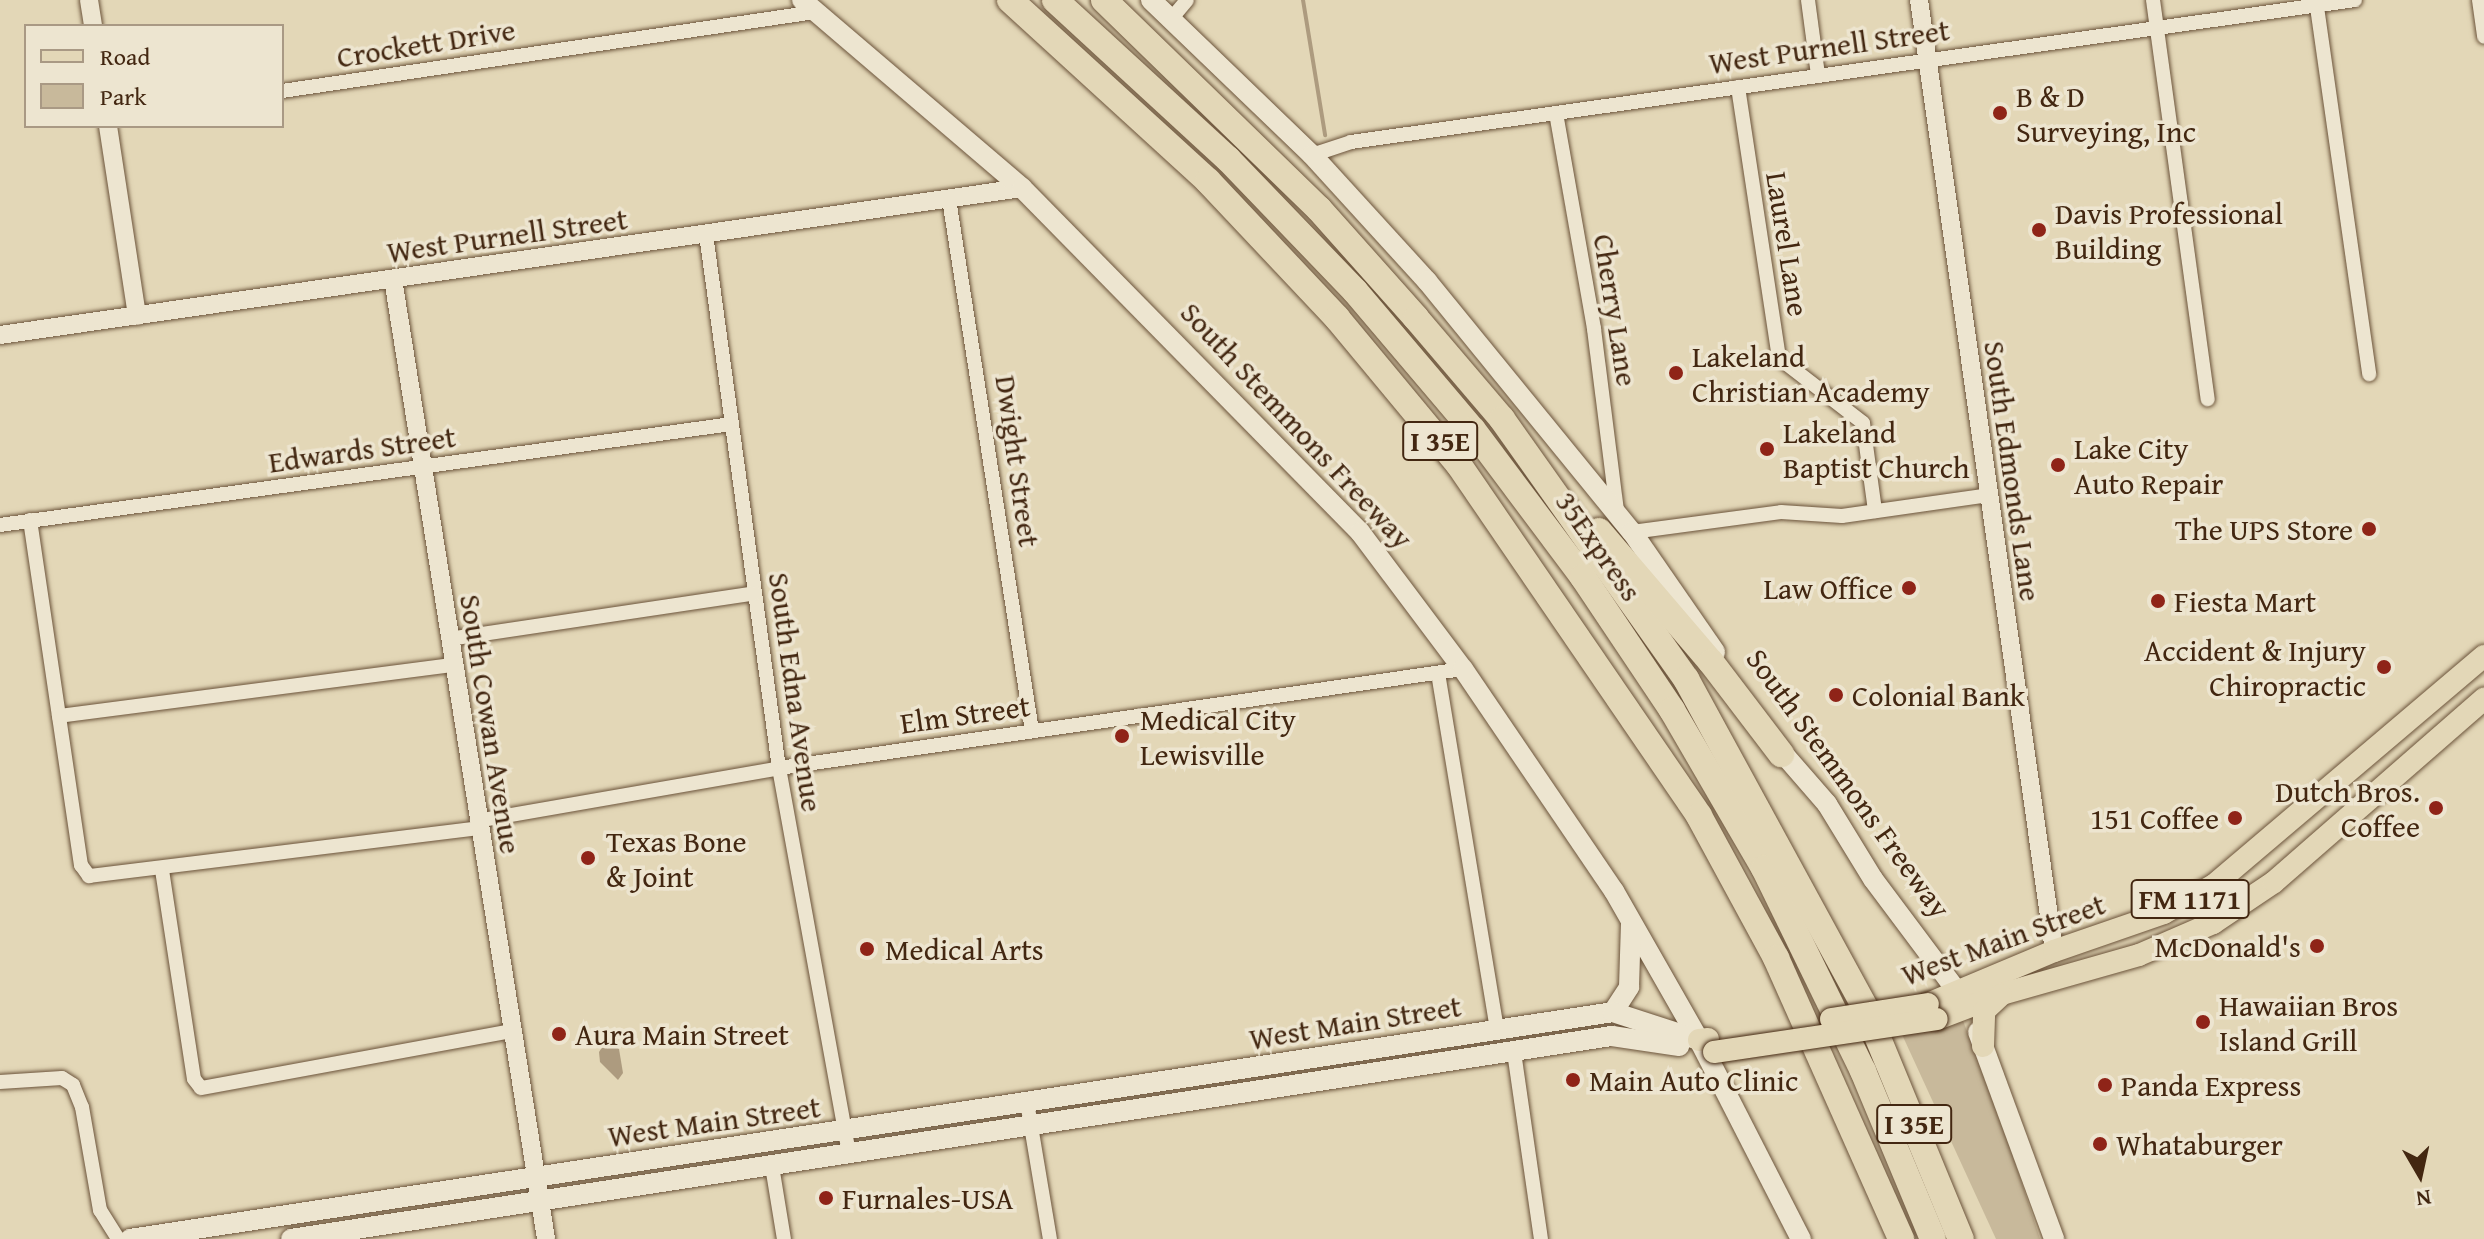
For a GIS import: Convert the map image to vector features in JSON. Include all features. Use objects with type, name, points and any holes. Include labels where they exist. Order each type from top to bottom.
[{"type":"highway","name":"I 35E","points":[[1010,0],[1208,181],[1337,318],[1439,440],[1699,816],[1776,958],[1901,1239]]},
{"type":"highway","name":"35Express","points":[[1055,0],[1174,106],[1355,291],[1473,430],[1583,577],[1672,710],[1764,868],[1863,1071],[1933,1239]]},
{"type":"highway","name":"I 35E","points":[[1104,0],[1319,209],[1502,419],[1686,679],[1866,1009],[1962,1237]]},
{"type":"highway","points":[[1502,419],[1711,662],[1781,754]]},
{"type":"main road","name":"South Stemmons Freeway","points":[[1151,0],[1312,155],[1481,344],[1625,524],[1781,754],[1827,804],[1873,879],[1964,1000],[2054,1239]]},
{"type":"main road","name":"South Stemmons Freeway","points":[[809,6],[1022,188],[1360,532],[1463,669],[1631,918],[1707,1046],[1801,1239]]},
{"type":"main road","name":"West Main Street","points":[[290,1239],[1619,1036],[1707,1046],[1933,1011],[1964,1000],[2054,951],[2169,911],[2214,885],[2305,812],[2484,656]]},
{"type":"main road","name":"West Main Street","points":[[1964,1000],[2002,994],[2139,955],[2202,929],[2262,890],[2327,837],[2484,699]]},
{"type":"main road","points":[[2305,812],[2327,837]]},
{"type":"main road","points":[[1613,1012],[1629,987],[1631,918]]},
{"type":"main road","points":[[1983,1046],[1984,1011],[2002,994]]},
{"type":"main road","name":"West Main Street","points":[[130,1239],[845,1133],[1613,1012],[1707,1046]]},
{"type":"main road","points":[[1514,1052],[1521,1040],[1560,1022]]},
{"type":"street","points":[[89,0],[93,24]]},
{"type":"street","points":[[1172,18],[1187,0]]},
{"type":"street","points":[[1808,0],[1818,75]]},
{"type":"street","name":"South Edmonds Lane","points":[[1919,0],[2054,951]]},
{"type":"street","points":[[2153,0],[2208,399]]},
{"type":"street","name":"West Purnell Street","points":[[1312,155],[1351,142],[2157,28],[2316,2],[2355,0]]},
{"type":"street","points":[[2479,0],[2484,37]]},
{"type":"street","points":[[2316,2],[2369,374]]},
{"type":"street","name":"Crockett Drive","points":[[284,91],[809,6]]},
{"type":"street","name":"Laurel Lane","points":[[1738,87],[1779,358],[1863,423],[1875,511]]},
{"type":"street","name":"Cherry Lane","points":[[1556,113],[1625,524]]},
{"type":"street","points":[[108,128],[137,316]]},
{"type":"street","name":"West Purnell Street","points":[[0,335],[1022,188]]},
{"type":"street","name":"Dwight Street","points":[[949,199],[1032,731]]},
{"type":"street","name":"South Edna Avenue","points":[[706,234],[779,768],[849,1155]]},
{"type":"street","name":"South Cowan Avenue","points":[[393,279],[477,824],[546,1239]]},
{"type":"street","name":"Edwards Street","points":[[0,525],[732,424]]},
{"type":"street","points":[[1625,524],[1781,512],[1806,517],[1989,495]]},
{"type":"street","points":[[30,520],[59,716],[453,665]]},
{"type":"street","points":[[449,639],[755,593]]},
{"type":"street","name":"Elm Street","points":[[59,716],[81,865],[89,876],[162,870],[477,824],[779,768],[1463,669]]},
{"type":"street","points":[[1438,673],[1497,1031]]},
{"type":"street","points":[[162,870],[194,1079],[201,1088],[511,1031]]},
{"type":"street","points":[[1514,1052],[1541,1239]]},
{"type":"street","points":[[0,1082],[62,1078],[73,1085],[82,1107],[100,1210],[118,1239]]},
{"type":"street","points":[[1027,1102],[1050,1239]]},
{"type":"street","points":[[772,1166],[784,1239]]},
{"type":"street","points":[[283,1216],[290,1239]]},
{"type":"green space","points":[[1954,996],[2040,1239],[1996,1239],[1899,1028]]},
{"type":"shaded area","points":[[607,1040],[619,1049],[623,1073],[618,1080],[600,1062],[599,1052]]},
{"type":"waterway","points":[[1303,0],[1325,135]]},
{"type":"place","name":"B & D Surveying, Inc","points":[[2000,113]]},
{"type":"place","name":"Davis Professional Building","points":[[2039,230]]},
{"type":"place","name":"Lakeland Christian Academy","points":[[1676,373]]},
{"type":"place","name":"Lakeland Baptist Church","points":[[1767,449]]},
{"type":"place","name":"Lake City Auto Repair","points":[[2058,465]]},
{"type":"place","name":"The UPS Store","points":[[2369,529]]},
{"type":"place","name":"Law Office","points":[[1909,588]]},
{"type":"place","name":"Fiesta Mart","points":[[2158,601]]},
{"type":"place","name":"Accident & Injury Chiropractic","points":[[2384,667]]},
{"type":"place","name":"Colonial Bank","points":[[1836,695]]},
{"type":"place","name":"Medical City Lewisville","points":[[1122,736]]},
{"type":"place","name":"Dutch Bros. Coffee","points":[[2436,808]]},
{"type":"place","name":"151 Coffee","points":[[2235,818]]},
{"type":"place","name":"Texas Bone & Joint","points":[[588,858]]},
{"type":"place","name":"McDonald's","points":[[2317,946]]},
{"type":"place","name":"Medical Arts","points":[[867,949]]},
{"type":"place","name":"Hawaiian Bros Island Grill","points":[[2203,1022]]},
{"type":"place","name":"Aura Main Street","points":[[559,1034]]},
{"type":"place","name":"Main Auto Clinic","points":[[1573,1080]]},
{"type":"place","name":"Panda Express","points":[[2105,1085]]},
{"type":"place","name":"Whataburger","points":[[2100,1144]]},
{"type":"place","name":"Furnales-USA","points":[[826,1198]]}]
